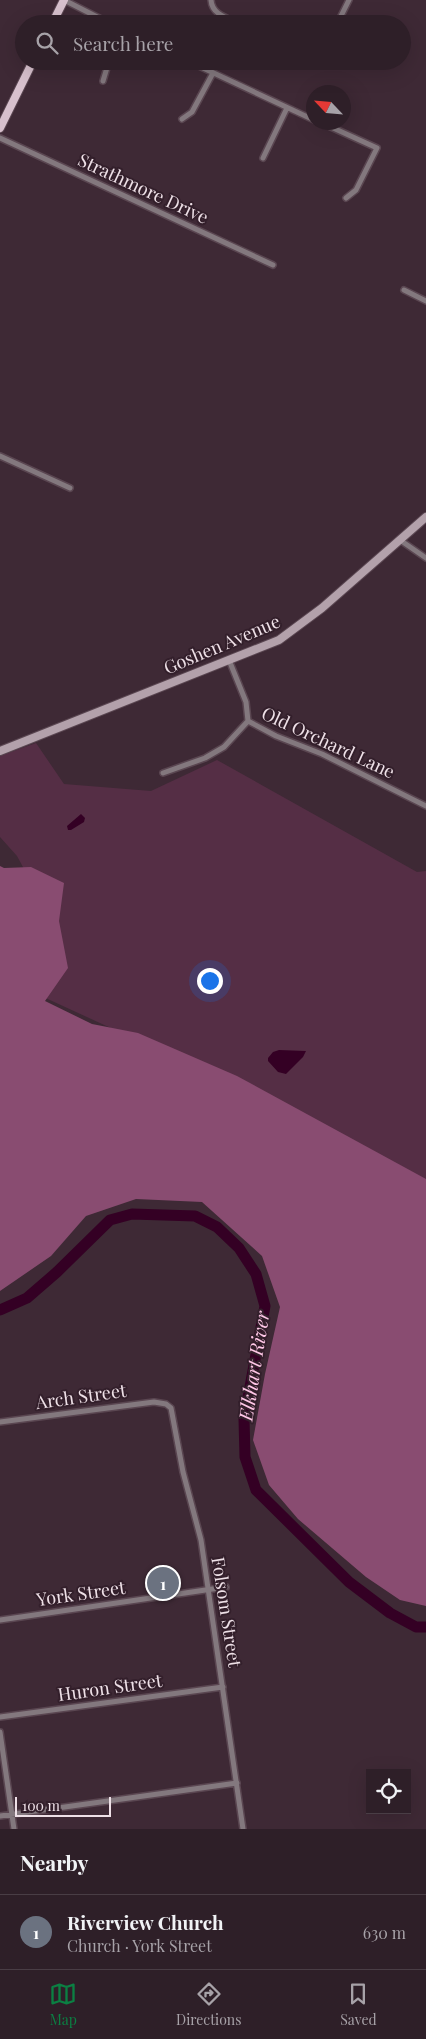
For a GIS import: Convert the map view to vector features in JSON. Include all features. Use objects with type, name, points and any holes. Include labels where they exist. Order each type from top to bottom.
[{"type":"main road","points":[[56,15],[64,0]]},
{"type":"main road","points":[[0,128],[29,70]]},
{"type":"street","points":[[64,0],[94,15]]},
{"type":"street","points":[[211,0],[211,5],[217,13],[221,15]]},
{"type":"street","points":[[342,15],[349,0]]},
{"type":"street","points":[[103,81],[106,70]]},
{"type":"street","points":[[207,70],[306,116]]},
{"type":"street","points":[[182,119],[192,112],[213,73]]},
{"type":"street","points":[[263,158],[287,108]]},
{"type":"street","points":[[337,130],[376,148],[356,190],[346,198]]},
{"type":"street","name":"Strathmore Drive","points":[[0,138],[273,266]]},
{"type":"street","points":[[404,290],[426,301]]},
{"type":"street","points":[[0,456],[70,488]]},
{"type":"street","name":"Goshen Avenue","points":[[0,751],[279,640],[298,627],[426,518]]},
{"type":"street","points":[[400,540],[426,558]]},
{"type":"street","name":"Old Orchard Lane","points":[[229,660],[246,702],[248,720],[276,736],[322,754],[426,806]]},
{"type":"street","points":[[163,773],[205,758],[224,747],[248,720]]},
{"type":"street","name":"Arch Street","points":[[0,1422],[154,1402],[166,1404]]},
{"type":"street","name":"Folsom Street","points":[[166,1404],[173,1414],[183,1472],[201,1540],[243,1829]]},
{"type":"street","name":"York Street","points":[[0,1620],[226,1588]]},
{"type":"street","name":"Huron Street","points":[[0,1717],[223,1686]]},
{"type":"street","points":[[0,1732],[14,1829]]},
{"type":"street","points":[[0,1816],[237,1783]]},
{"type":"shaded area","points":[[36,743],[64,784],[151,791],[217,760],[417,872],[426,871],[426,1190],[211,1074],[39,995],[49,915],[17,856],[0,837],[0,756]]},
{"type":"shaded area","points":[[81,814],[85,818],[84,822],[68,830],[67,826]]},
{"type":"shaded area","points":[[0,866],[4,868],[31,867],[64,883],[59,921],[68,968],[45,1001],[92,1024],[138,1033],[237,1076],[426,1179],[426,1606],[400,1600],[366,1577],[298,1519],[269,1485],[253,1440],[280,1307],[262,1256],[202,1202],[136,1199],[86,1216],[51,1256],[0,1291]]},
{"type":"shaded area","points":[[279,1050],[306,1051],[303,1057],[286,1074],[278,1072],[268,1061],[273,1052]]},
{"type":"waterway","name":"Elkhart River","points":[[0,1310],[27,1298],[57,1272],[110,1220],[132,1214],[195,1216],[217,1227],[239,1248],[256,1274],[265,1306],[244,1419],[245,1457],[256,1490],[349,1582],[390,1613],[416,1627],[426,1627]]},
{"type":"place","name":"Riverview Church","points":[[163,1583]]}]
